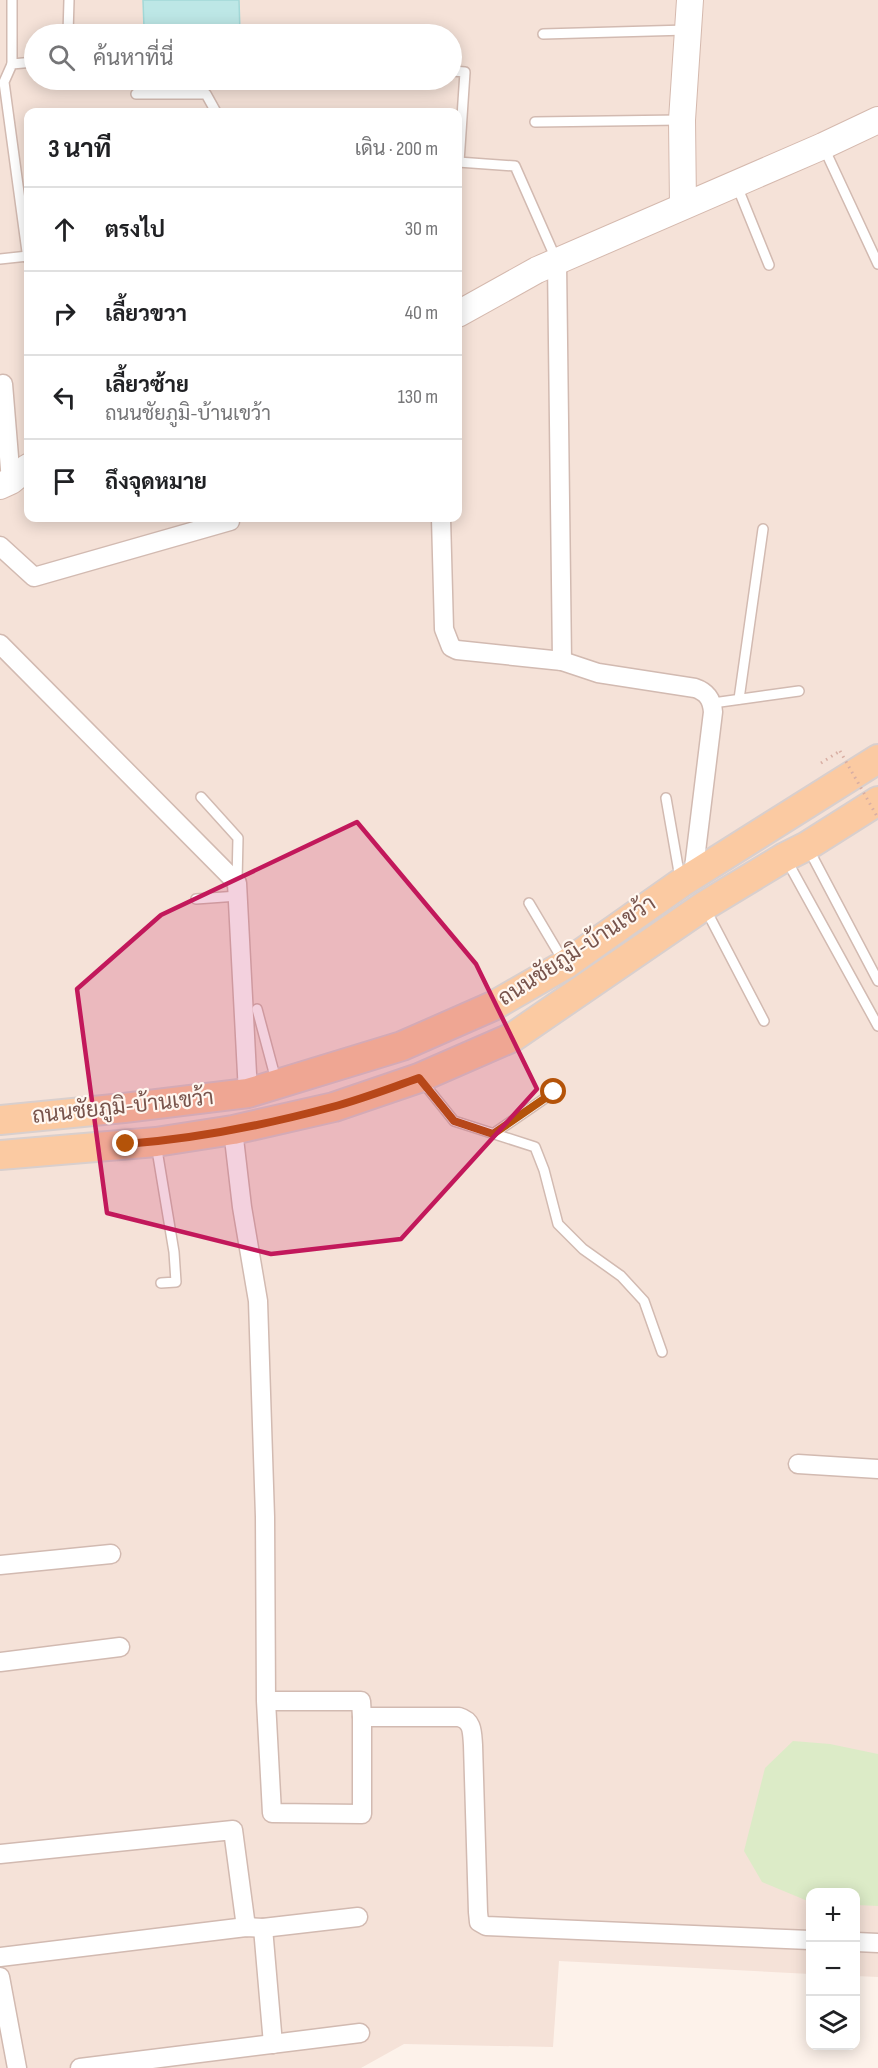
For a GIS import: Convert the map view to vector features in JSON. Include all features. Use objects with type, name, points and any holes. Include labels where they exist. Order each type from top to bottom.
[{"type":"main road","name":"ถนนชัยภูมิ-บ้านเขว้า","points":[[0,1120],[248,1093],[402,1046],[493,1006],[566,964],[687,879],[878,759]]},
{"type":"main road","name":"ถนนชัยภูมิ-บ้านเขว้า","points":[[0,1155],[156,1142],[233,1130],[334,1107],[419,1078],[513,1037],[704,906],[878,801]]},
{"type":"street","points":[[684,206],[682,120],[690,0]]},
{"type":"street","points":[[462,312],[537,270],[878,120]]},
{"type":"street","points":[[557,262],[562,661]]},
{"type":"street","points":[[3,384],[13,478]]},
{"type":"street","points":[[0,546],[34,577],[226,522]]},
{"type":"street","points":[[441,522],[444,629],[451,647],[457,650],[562,661],[598,673],[695,688],[703,691],[712,703],[713,712],[687,879]]},
{"type":"street","points":[[0,644],[238,889],[248,1093]]},
{"type":"street","points":[[233,1130],[242,1207],[258,1301],[265,1517],[266,1701],[272,1813],[362,1814],[363,1717],[361,1701],[266,1701]]},
{"type":"street","points":[[798,1464],[878,1469]]},
{"type":"street","points":[[0,1565],[111,1554]]},
{"type":"street","points":[[0,1662],[120,1647]]},
{"type":"street","points":[[363,1717],[459,1717],[466,1719],[471,1726],[478,1912],[479,1922],[486,1926],[806,1940]]},
{"type":"street","points":[[0,1854],[233,1830],[255,1927],[273,2044]]},
{"type":"street","points":[[0,1957],[358,1917]]},
{"type":"street","points":[[860,1942],[878,1943]]},
{"type":"street","points":[[0,1977],[17,2068]]},
{"type":"street","points":[[80,2068],[360,2033]]},
{"type":"lane","points":[[12,0],[12,64],[2,81],[24,230]]},
{"type":"lane","points":[[68,24],[69,0]]},
{"type":"lane","points":[[543,34],[688,30]]},
{"type":"lane","points":[[12,64],[24,63]]},
{"type":"lane","points":[[462,72],[465,72],[462,111]]},
{"type":"lane","points":[[136,94],[206,94],[214,108]]},
{"type":"lane","points":[[535,122],[682,120]]},
{"type":"lane","points":[[823,146],[878,264]]},
{"type":"lane","points":[[462,162],[515,166],[557,262]]},
{"type":"lane","points":[[736,184],[769,265]]},
{"type":"lane","points":[[0,259],[24,257]]},
{"type":"lane","points":[[739,699],[763,529]]},
{"type":"lane","points":[[712,703],[799,691]]},
{"type":"lane","points":[[196,899],[238,889],[238,838],[201,797]]},
{"type":"lane","points":[[666,798],[687,879]]},
{"type":"lane","points":[[796,851],[878,981]]},
{"type":"lane","points":[[796,851],[878,1026]]},
{"type":"lane","points":[[529,903],[566,964]]},
{"type":"lane","points":[[704,906],[765,1021]]},
{"type":"lane","points":[[257,1009],[277,1085]]},
{"type":"lane","points":[[419,1078],[454,1121],[535,1147],[544,1170],[558,1224],[583,1249],[621,1276],[645,1301],[662,1352]]},
{"type":"lane","points":[[493,1134],[554,1092]]},
{"type":"lane","points":[[156,1142],[174,1252],[176,1282],[162,1283]]},
{"type":"path","points":[[821,763],[840,751],[878,818]]},
{"type":"highlighted area","points":[[357,822],[476,964],[537,1089],[401,1239],[271,1254],[107,1213],[77,989],[161,915]]},
{"type":"shaded area","points":[[0,0],[878,0],[878,1977],[860,1976],[860,1888],[806,1888],[806,1974],[559,1961],[553,2047],[404,2044],[361,2068],[0,2068]]},
{"type":"green space","points":[[793,1741],[830,1744],[878,1754],[878,1906],[860,1905],[860,1888],[806,1888],[806,1900],[762,1882],[744,1851],[765,1768]]},
{"type":"water","points":[[143,0],[239,0],[240,24],[144,24]]},
{"type":"route","points":[[126,1144],[156,1142],[233,1130],[334,1107],[419,1078],[454,1121],[493,1134],[554,1092]]}]
